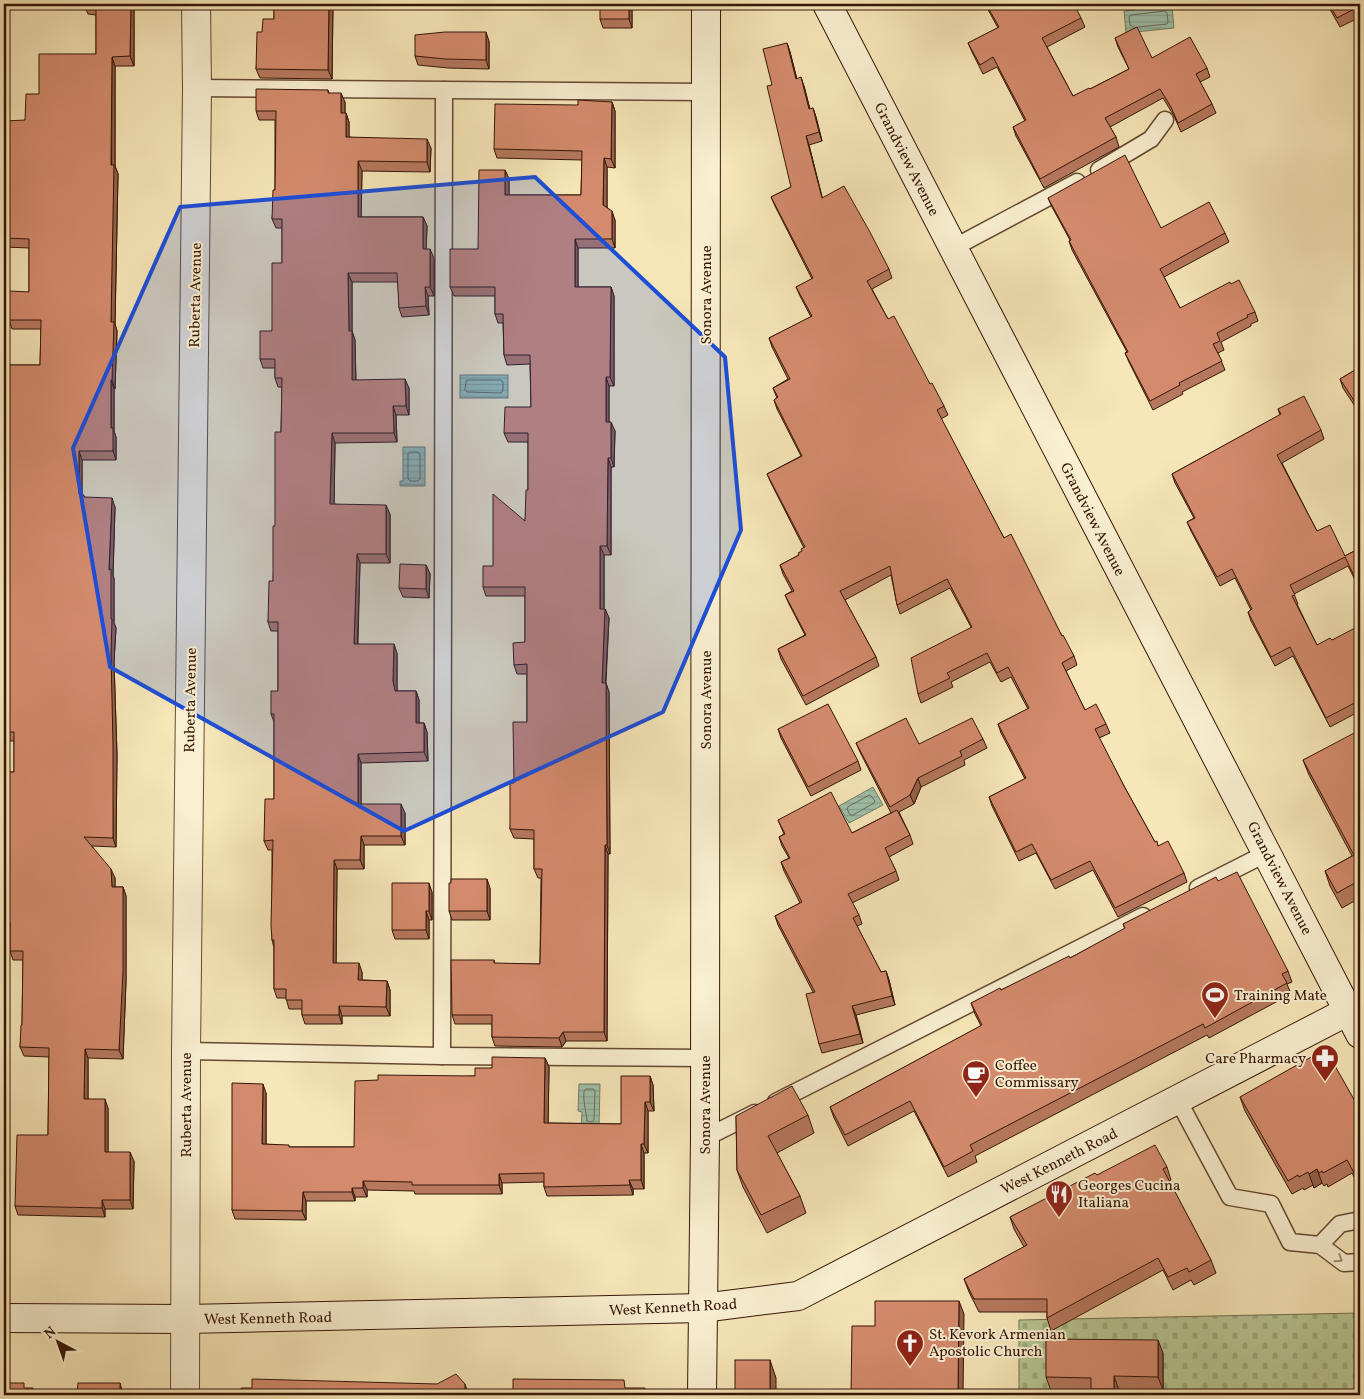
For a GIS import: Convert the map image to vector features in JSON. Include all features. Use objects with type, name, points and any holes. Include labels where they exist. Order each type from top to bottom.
[{"type":"street","name":"Ruberta Avenue","points":[[185,1395],[186,1051],[197,88],[196,4]]},
{"type":"street","name":"Sonora Avenue","points":[[702,1395],[705,1138],[706,4]]},
{"type":"street","name":"Grandview Avenue","points":[[827,4],[1267,853],[1356,1017]]},
{"type":"street","name":"West Kenneth Road","points":[[4,1318],[186,1319],[702,1308],[798,1296],[1178,1100],[1356,1017]]},
{"type":"lane","points":[[197,88],[706,92]]},
{"type":"lane","points":[[442,1056],[444,90]]},
{"type":"lane","points":[[953,248],[1099,170],[1152,139],[1165,120]]},
{"type":"lane","points":[[1187,894],[1267,853]]},
{"type":"lane","points":[[705,1138],[1160,908]]},
{"type":"lane","points":[[186,1051],[442,1056],[705,1058]]},
{"type":"lane","points":[[1178,1100],[1230,1197],[1271,1204],[1290,1242],[1320,1245],[1344,1263],[1360,1262]]},
{"type":"lane","points":[[1320,1245],[1340,1224],[1360,1220]]},
{"type":"highlighted area","points":[[535,177],[725,357],[741,530],[663,712],[404,831],[110,667],[73,448],[180,207]]},
{"type":"green space","points":[[1360,1313],[1360,1395],[1019,1395],[1019,1320]]},
{"type":"water","points":[[1172,6],[1174,28],[1126,33],[1124,11]]},
{"type":"water","points":[[460,375],[508,375],[508,398],[460,398]]},
{"type":"water","points":[[403,447],[425,447],[425,486],[400,486],[400,481],[403,481]]},
{"type":"water","points":[[873,787],[883,805],[849,823],[839,806]]},
{"type":"water","points":[[579,1084],[600,1084],[599,1127],[581,1127],[582,1112],[578,1111]]},
{"type":"building","points":[[84,4],[131,4],[130,56],[112,57],[111,165],[114,165],[111,322],[114,322],[111,428],[113,428],[113,451],[79,451],[79,494],[84,495],[84,497],[112,498],[109,570],[111,569],[112,619],[113,838],[84,837],[111,869],[112,887],[123,887],[123,972],[119,1050],[85,1049],[84,1099],[105,1099],[105,1152],[130,1152],[130,1200],[102,1200],[102,1208],[15,1206],[17,1135],[48,1135],[49,1048],[20,1047],[23,951],[10,951],[10,922],[4,922],[4,772],[14,772],[14,732],[4,732],[8,619],[4,619],[4,365],[40,365],[41,320],[9,320],[9,291],[29,292],[29,239],[4,238],[4,193],[6,193],[5,121],[25,120],[26,94],[39,94],[39,54],[96,54],[96,6]]},
{"type":"building","points":[[274,4],[329,4],[328,70],[256,69],[257,32],[262,32],[263,19],[274,19]]},
{"type":"building","points":[[600,4],[629,4],[629,19],[600,19]]},
{"type":"building","points":[[986,4],[1074,4],[1081,18],[1042,38],[1073,96],[1129,69],[1115,38],[1137,27],[1152,58],[1190,37],[1207,68],[1196,74],[1212,104],[1178,123],[1160,89],[1105,118],[1116,137],[1040,179],[1013,127],[1026,120],[993,57],[980,65],[968,43],[999,27]]},
{"type":"building","points":[[1329,4],[1360,4],[1360,6],[1337,18]]},
{"type":"building","points":[[445,32],[486,32],[486,60],[415,56],[415,35]]},
{"type":"building","points":[[787,43],[796,79],[801,77],[809,109],[813,108],[819,132],[806,136],[822,198],[844,186],[871,234],[889,269],[867,281],[888,319],[894,316],[930,384],[932,383],[944,406],[937,410],[1004,538],[1011,534],[1074,656],[1062,663],[1085,710],[1096,704],[1106,724],[1095,729],[1124,786],[1155,842],[1157,841],[1158,846],[1168,841],[1184,873],[1115,908],[1090,861],[1051,880],[1032,844],[1016,852],[989,797],[1026,778],[998,724],[1029,708],[1008,667],[997,673],[987,653],[947,673],[950,678],[918,694],[911,658],[972,627],[947,579],[897,605],[890,566],[840,591],[876,657],[803,696],[778,649],[806,635],[785,595],[794,591],[780,565],[799,555],[798,553],[802,551],[801,549],[805,547],[767,474],[802,456],[774,400],[778,397],[773,388],[790,379],[769,338],[812,316],[796,287],[813,278],[771,197],[791,187],[767,86],[772,85],[763,49]]},
{"type":"building","points":[[256,89],[328,90],[328,93],[341,93],[341,113],[346,113],[346,137],[427,139],[427,162],[358,161],[358,217],[423,217],[423,249],[430,249],[430,287],[425,287],[426,306],[399,308],[397,273],[348,273],[349,331],[352,331],[352,380],[405,379],[406,406],[393,406],[394,433],[332,433],[330,504],[386,505],[386,554],[357,554],[354,644],[394,644],[393,681],[395,691],[416,691],[416,723],[424,723],[424,752],[358,754],[358,804],[401,804],[401,836],[361,836],[360,860],[334,860],[333,963],[359,963],[358,980],[387,981],[386,1007],[339,1006],[339,1015],[302,1015],[302,1000],[286,1000],[286,989],[274,989],[274,940],[272,940],[271,925],[273,840],[264,841],[265,799],[274,799],[274,714],[271,714],[271,691],[278,691],[278,622],[268,622],[269,581],[273,581],[275,432],[281,432],[282,378],[275,378],[275,359],[260,359],[260,331],[272,331],[272,263],[282,263],[282,219],[272,219],[273,190],[275,190],[276,111],[256,111]]},
{"type":"building","points":[[578,100],[612,102],[611,159],[604,158],[603,205],[612,211],[612,239],[575,239],[575,287],[611,287],[610,377],[606,377],[606,422],[611,422],[611,458],[608,458],[607,546],[600,546],[600,609],[605,609],[602,683],[606,683],[607,845],[605,845],[604,1032],[563,1032],[559,1038],[492,1037],[492,1015],[452,1015],[451,960],[494,960],[494,963],[540,964],[542,869],[534,869],[534,830],[510,829],[510,783],[514,783],[513,722],[527,722],[527,664],[514,665],[513,643],[525,642],[525,587],[483,587],[483,566],[493,566],[493,494],[525,521],[526,490],[528,490],[528,433],[504,433],[505,407],[531,407],[530,355],[504,355],[503,314],[495,314],[495,287],[450,287],[450,249],[478,249],[479,170],[505,170],[505,195],[581,195],[582,151],[494,149],[495,104],[578,105]]},
{"type":"building","points":[[1125,155],[1161,228],[1209,202],[1225,233],[1160,269],[1180,308],[1230,282],[1231,284],[1239,280],[1255,312],[1217,333],[1220,341],[1213,344],[1222,361],[1179,383],[1180,385],[1150,401],[1125,353],[1128,352],[1048,198]]},
{"type":"building","points":[[1360,367],[1360,410],[1340,379]]},
{"type":"building","points":[[1304,396],[1321,430],[1277,455],[1317,531],[1330,525],[1345,556],[1360,548],[1360,588],[1345,557],[1290,585],[1295,595],[1292,596],[1317,645],[1330,638],[1332,640],[1357,627],[1360,633],[1360,700],[1326,718],[1290,647],[1271,657],[1248,612],[1252,609],[1232,569],[1217,577],[1187,522],[1195,518],[1172,474],[1281,414],[1278,409]]},
{"type":"building","points":[[400,564],[426,565],[426,589],[399,588]]},
{"type":"building","points":[[828,704],[858,761],[808,787],[778,729]]},
{"type":"building","points":[[906,718],[919,744],[972,718],[983,739],[960,751],[962,756],[918,778],[910,795],[890,807],[856,743]]},
{"type":"building","points":[[1358,731],[1360,735],[1360,880],[1337,893],[1325,871],[1354,855],[1303,760]]},
{"type":"building","points":[[831,792],[852,833],[897,810],[910,835],[885,848],[896,871],[848,894],[859,915],[853,918],[881,972],[886,971],[892,996],[852,1006],[860,1034],[819,1044],[806,994],[815,992],[775,916],[802,902],[781,862],[790,858],[779,837],[785,834],[778,820]]},
{"type":"building","points":[[1237,872],[1288,971],[1282,974],[1287,983],[1205,1028],[1203,1024],[970,1145],[973,1151],[944,1167],[910,1101],[845,1135],[830,1107],[982,1025],[971,1003],[1069,956],[1070,958],[1125,928],[1123,924],[1216,877],[1218,881]]},
{"type":"building","points":[[451,879],[487,879],[487,911],[449,911],[449,883],[451,883]]},
{"type":"building","points":[[392,883],[429,883],[429,911],[426,911],[426,930],[392,930]]},
{"type":"building","points":[[1313,1056],[1335,1066],[1360,1110],[1360,1179],[1358,1180],[1347,1160],[1323,1173],[1322,1171],[1319,1173],[1317,1169],[1309,1174],[1308,1172],[1299,1177],[1298,1175],[1288,1181],[1240,1097]]},
{"type":"building","points":[[492,1057],[545,1058],[544,1123],[621,1124],[621,1076],[650,1076],[650,1102],[645,1102],[644,1144],[641,1144],[641,1180],[629,1180],[630,1185],[544,1187],[544,1173],[499,1174],[499,1185],[412,1185],[412,1182],[363,1181],[363,1188],[352,1188],[352,1192],[303,1192],[302,1211],[232,1210],[232,1083],[263,1084],[262,1144],[289,1145],[289,1147],[354,1147],[355,1081],[378,1080],[378,1075],[475,1076],[475,1068],[492,1068]]},
{"type":"building","points":[[792,1086],[808,1115],[768,1136],[800,1196],[761,1215],[737,1170],[736,1116]]},
{"type":"building","points":[[1155,1145],[1167,1167],[1163,1169],[1211,1260],[1189,1272],[1187,1268],[1168,1277],[1158,1258],[1047,1318],[1047,1299],[974,1299],[964,1279],[1027,1245],[1010,1217],[1095,1173],[1097,1175]]},
{"type":"building","name":"St. Kevork Armenian Apostolic Church","points":[[875,1301],[959,1301],[958,1395],[851,1395],[852,1326],[875,1326]]},
{"type":"building","points":[[1046,1339],[1158,1340],[1158,1377],[1114,1376],[1114,1389],[1091,1389],[1091,1378],[1046,1377]]},
{"type":"building","points":[[735,1360],[770,1360],[770,1395],[735,1395]]},
{"type":"building","points":[[456,1374],[465,1384],[465,1395],[241,1395],[241,1388],[252,1388],[252,1379],[437,1384]]},
{"type":"building","points":[[513,1379],[624,1380],[625,1388],[645,1388],[645,1395],[513,1395]]},
{"type":"building","points":[[4,1383],[24,1383],[24,1388],[33,1388],[33,1390],[77,1393],[78,1383],[120,1383],[120,1391],[128,1392],[128,1395],[4,1395]]},
{"type":"place","name":"Training Mate","points":[[1215,1019]]},
{"type":"place","name":"Care Pharmacy","points":[[1325,1082]]},
{"type":"place","name":"Coffee Commissary","points":[[976,1098]]},
{"type":"place","name":"Georges Cucina Italiana","points":[[1059,1218]]},
{"type":"place","name":"St. Kevork Armenian Apostolic Church","points":[[910,1367]]}]
